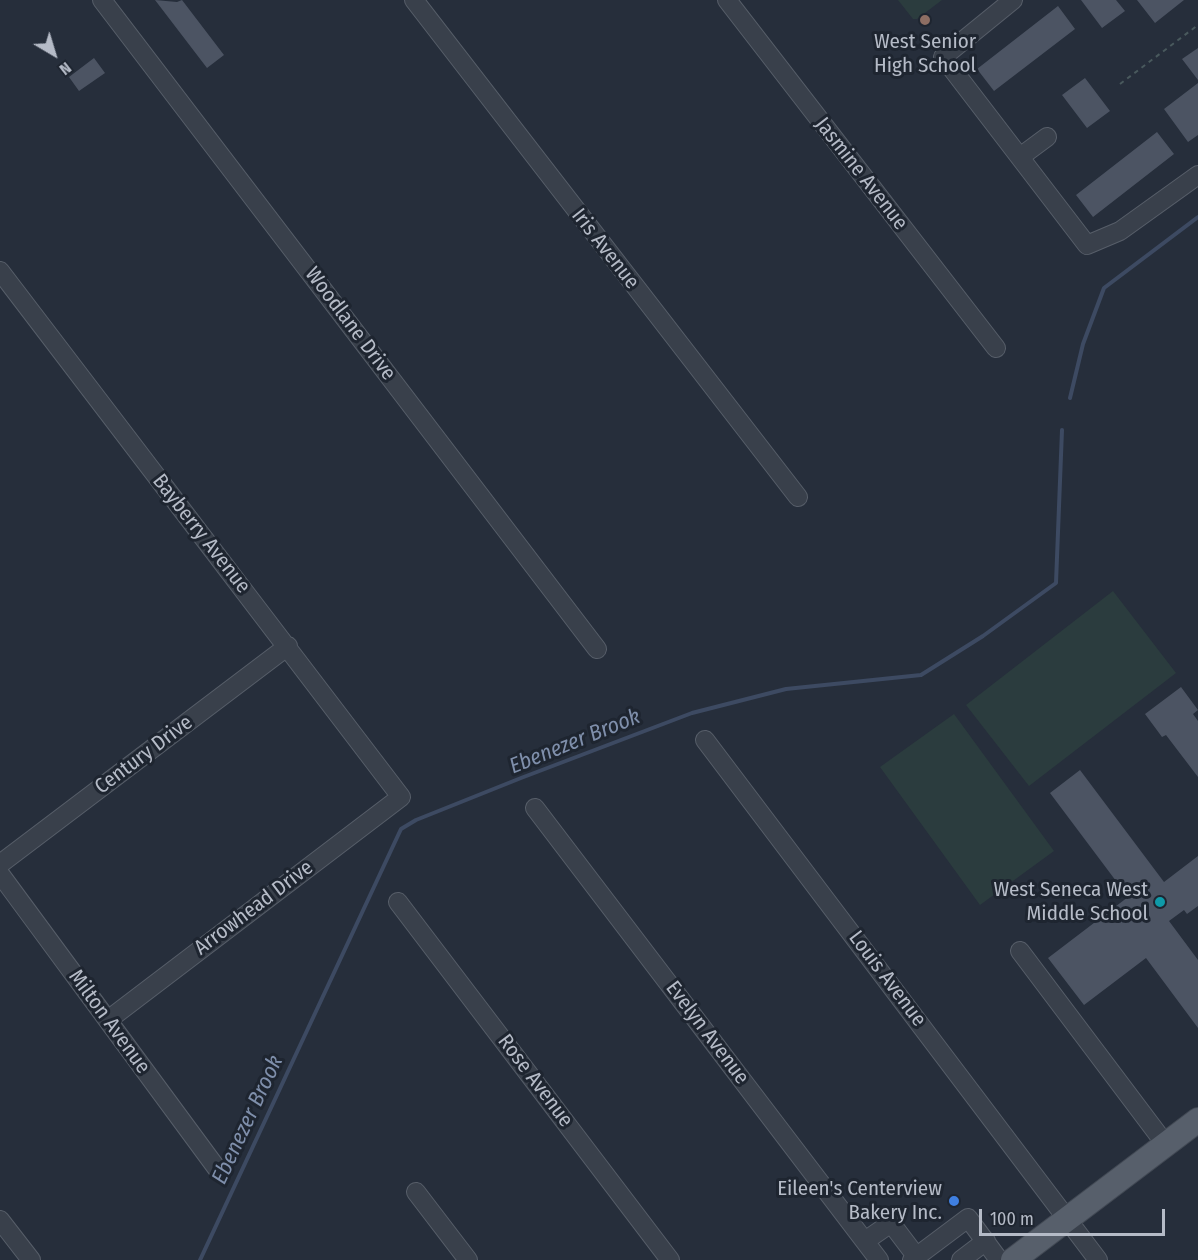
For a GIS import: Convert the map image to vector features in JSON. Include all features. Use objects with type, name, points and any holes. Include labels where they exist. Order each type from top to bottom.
[{"type":"main road","points":[[1013,1260],[1166,1144],[1196,1124]]},
{"type":"street","name":"Woodlane Drive","points":[[102,0],[597,649]]},
{"type":"street","name":"Iris Avenue","points":[[414,0],[798,497]]},
{"type":"street","name":"Jasmine Avenue","points":[[727,0],[996,348]]},
{"type":"street","points":[[1013,0],[943,57],[1087,245],[1120,231],[1198,175]]},
{"type":"street","points":[[1020,157],[1047,137]]},
{"type":"street","name":"Bayberry Avenue","points":[[0,271],[401,797]]},
{"type":"street","name":"Century Drive","points":[[0,864],[288,646]]},
{"type":"street","name":"Louis Avenue","points":[[705,740],[1098,1260]]},
{"type":"street","name":"Arrowhead Drive","points":[[108,1020],[401,797]]},
{"type":"street","name":"Evelyn Avenue","points":[[535,807],[879,1260]]},
{"type":"street","name":"Milton Avenue","points":[[0,874],[218,1170]]},
{"type":"street","name":"Rose Avenue","points":[[398,902],[670,1260]]},
{"type":"street","points":[[1020,951],[1166,1144]]},
{"type":"street","points":[[416,1192],[468,1260]]},
{"type":"street","points":[[865,1242],[891,1223],[914,1258],[968,1218],[999,1260]]},
{"type":"street","points":[[0,1220],[31,1260]]},
{"type":"street","points":[[961,1260],[986,1241]]},
{"type":"path","points":[[1120,84],[1198,25]]},
{"type":"shaded area","points":[[898,0],[942,0],[917,19],[913,19]]},
{"type":"shaded area","points":[[1113,591],[1176,673],[1029,786],[966,705]]},
{"type":"shaded area","points":[[954,714],[1054,851],[980,905],[880,767]]},
{"type":"building","points":[[155,0],[177,2],[182,0],[224,55],[207,68]]},
{"type":"building","points":[[1081,0],[1116,0],[1125,11],[1102,28]]},
{"type":"building","points":[[1137,0],[1184,0],[1155,23]]},
{"type":"building","points":[[1058,6],[1075,29],[994,91],[977,69]]},
{"type":"building","points":[[1198,48],[1198,80],[1182,59]]},
{"type":"building","points":[[94,58],[105,73],[79,91],[69,77]]},
{"type":"building","points":[[1085,78],[1110,111],[1087,128],[1062,95]]},
{"type":"building","points":[[1198,83],[1198,135],[1188,142],[1164,109]]},
{"type":"building","points":[[1157,132],[1174,154],[1093,217],[1076,195]]},
{"type":"building","points":[[1181,687],[1198,710],[1193,714],[1198,721],[1198,777],[1166,735],[1162,737],[1145,714]]},
{"type":"building","name":"West Seneca West Middle School","points":[[1080,770],[1164,882],[1198,856],[1198,906],[1187,914],[1184,910],[1169,921],[1198,960],[1198,1028],[1146,958],[1084,1005],[1048,958],[1128,897],[1050,793]]},
{"type":"waterway","name":"Ebenezer Brook","points":[[1070,398],[1083,344],[1104,288],[1198,217]]},
{"type":"waterway","name":"Ebenezer Brook","points":[[200,1260],[401,829],[416,820],[521,778],[692,713],[786,689],[921,675],[983,636],[1056,583],[1062,430]]},
{"type":"place","name":"West Senior High School","points":[[925,20]]},
{"type":"place","name":"West Seneca West Middle School","points":[[1160,902]]},
{"type":"place","name":"Eileen's Centerview Bakery Inc.","points":[[954,1201]]}]
